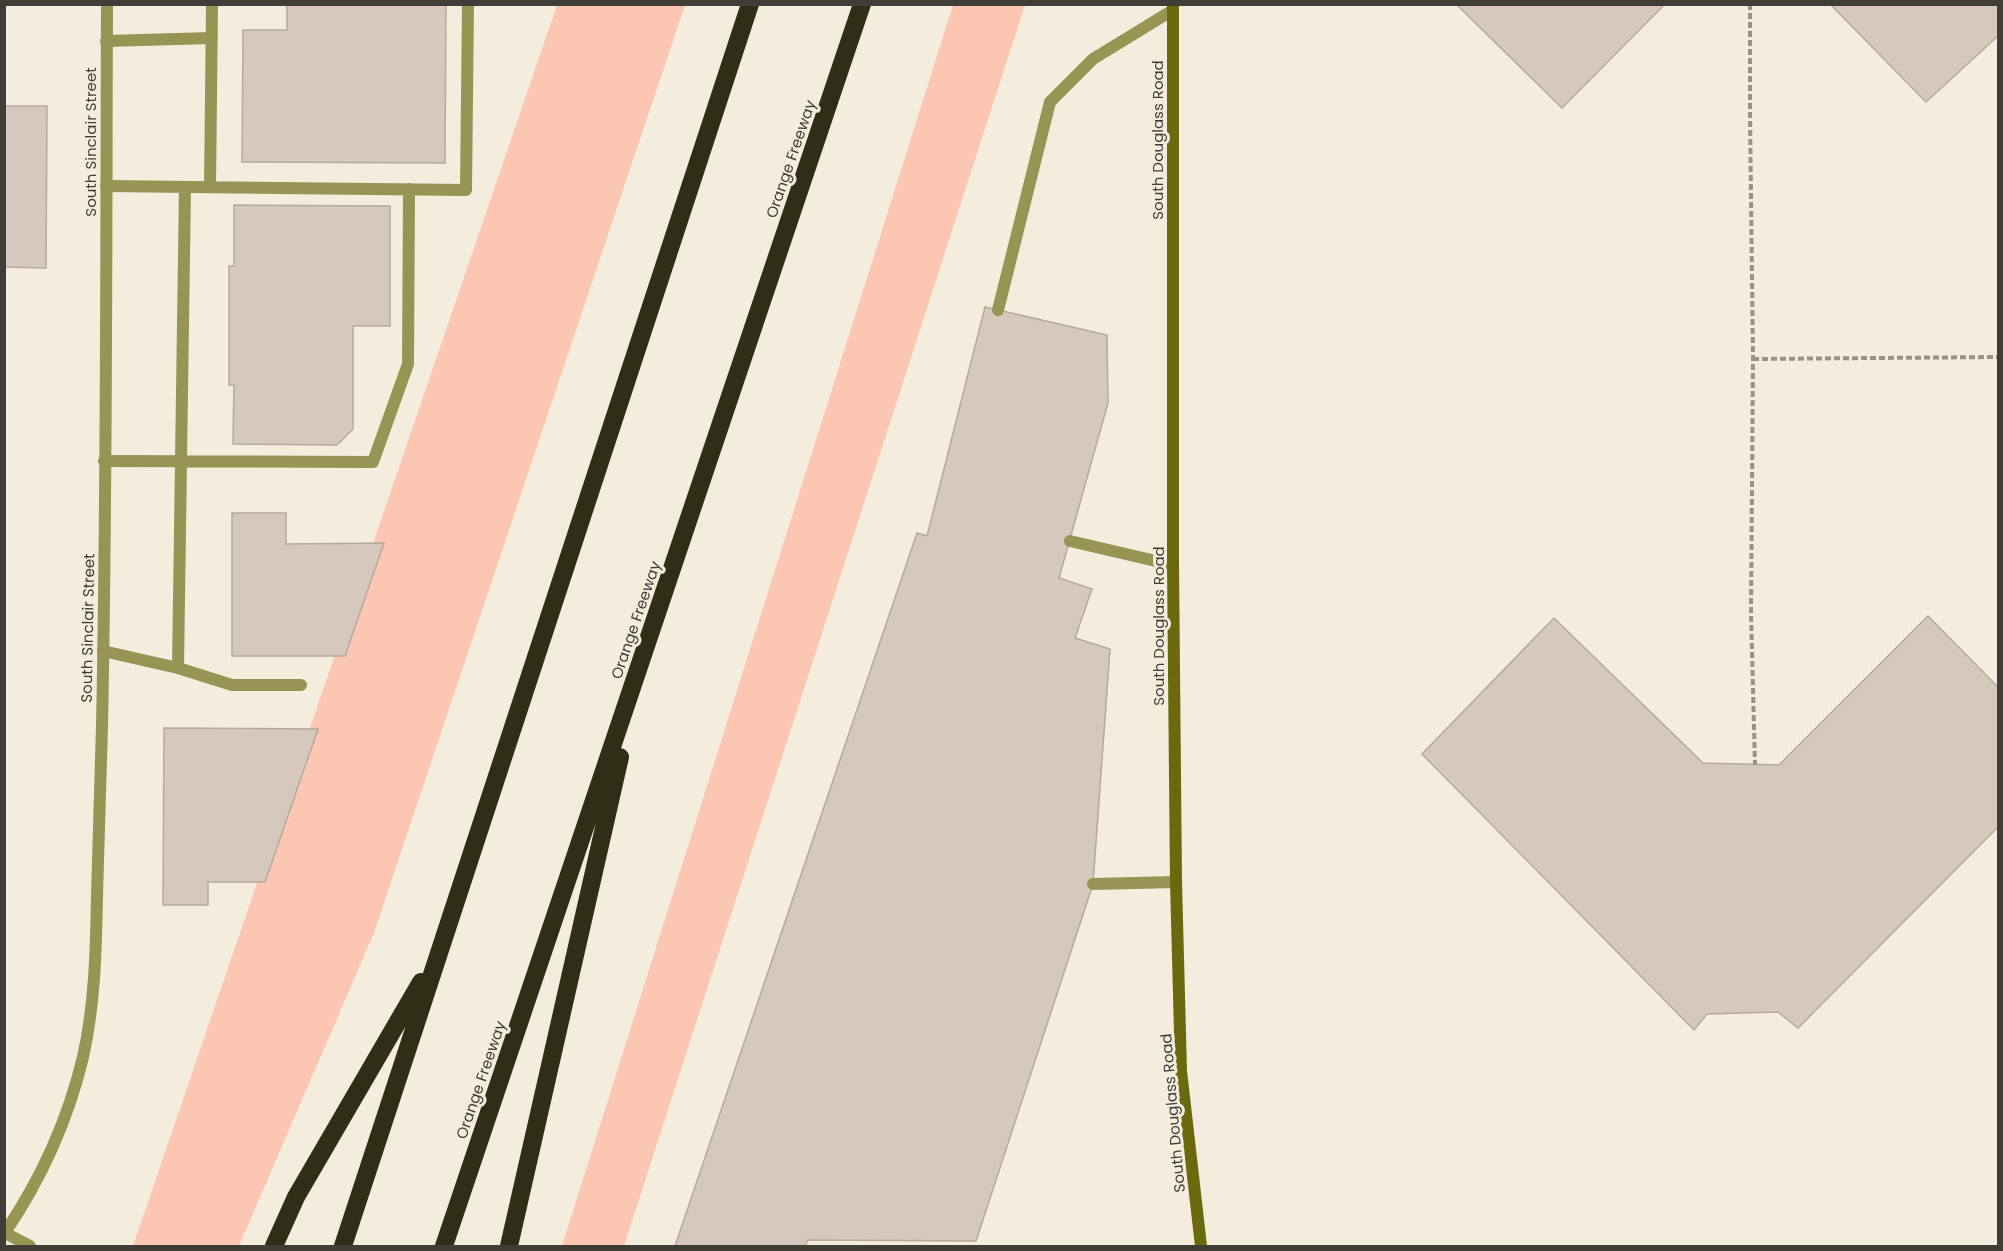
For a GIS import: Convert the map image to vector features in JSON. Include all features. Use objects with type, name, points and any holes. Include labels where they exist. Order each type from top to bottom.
[{"type":"highway","points":[[343,1246],[750,4]]},
{"type":"highway","name":"Orange Freeway","points":[[444,1246],[862,4]]},
{"type":"highway","points":[[508,1246],[642,658]]},
{"type":"highway","points":[[274,1246],[296,1197],[439,952]]},
{"type":"main road","name":"South Douglass Road","points":[[1173,8],[1173,565],[1176,882],[1181,1071],[1201,1246]]},
{"type":"street","name":"South Sinclair Street","points":[[5,1234],[20,1212],[48,1157],[66,1113],[83,1056],[93,999],[103,651],[107,4]]},
{"type":"street","points":[[210,187],[212,4]]},
{"type":"street","points":[[106,186],[466,190],[468,4]]},
{"type":"street","points":[[998,310],[1050,102],[1093,59],[1173,8]]},
{"type":"street","points":[[106,41],[212,38]]},
{"type":"street","points":[[178,668],[185,186]]},
{"type":"street","points":[[104,461],[373,462],[408,364],[409,189]]},
{"type":"street","points":[[1070,541],[1173,565]]},
{"type":"street","points":[[103,651],[178,668],[232,685],[301,685]]},
{"type":"street","points":[[1093,884],[1176,882]]},
{"type":"street","points":[[5,1234],[30,1246]]},
{"type":"path","points":[[1750,4],[1753,359],[1751,612],[1755,765]]},
{"type":"path","points":[[1753,359],[1998,357]]},
{"type":"shaded area","points":[[557,5],[685,5],[374,933],[239,1246],[133,1246]]},
{"type":"shaded area","points":[[953,5],[1025,5],[624,1246],[562,1246]]},
{"type":"building","points":[[287,4],[446,4],[445,163],[242,162],[243,30],[287,30]]},
{"type":"building","points":[[1456,4],[1665,4],[1562,108]]},
{"type":"building","points":[[1830,4],[1998,4],[1998,36],[1926,102]]},
{"type":"building","points":[[4,106],[47,106],[46,268],[4,267]]},
{"type":"building","points":[[234,205],[390,206],[390,326],[353,326],[353,429],[337,445],[233,444],[234,385],[229,385],[229,266],[234,266]]},
{"type":"building","points":[[985,307],[1107,335],[1108,403],[1059,578],[1092,589],[1075,638],[1110,649],[1093,884],[976,1241],[808,1240],[805,1246],[675,1246],[917,533],[927,536]]},
{"type":"building","points":[[232,513],[286,513],[286,544],[384,543],[345,656],[232,656]]},
{"type":"building","points":[[1928,616],[1998,687],[1998,827],[1798,1028],[1778,1012],[1707,1014],[1694,1030],[1422,754],[1554,618],[1703,763],[1779,765]]},
{"type":"building","points":[[164,728],[318,729],[265,882],[208,882],[208,905],[163,905]]}]
